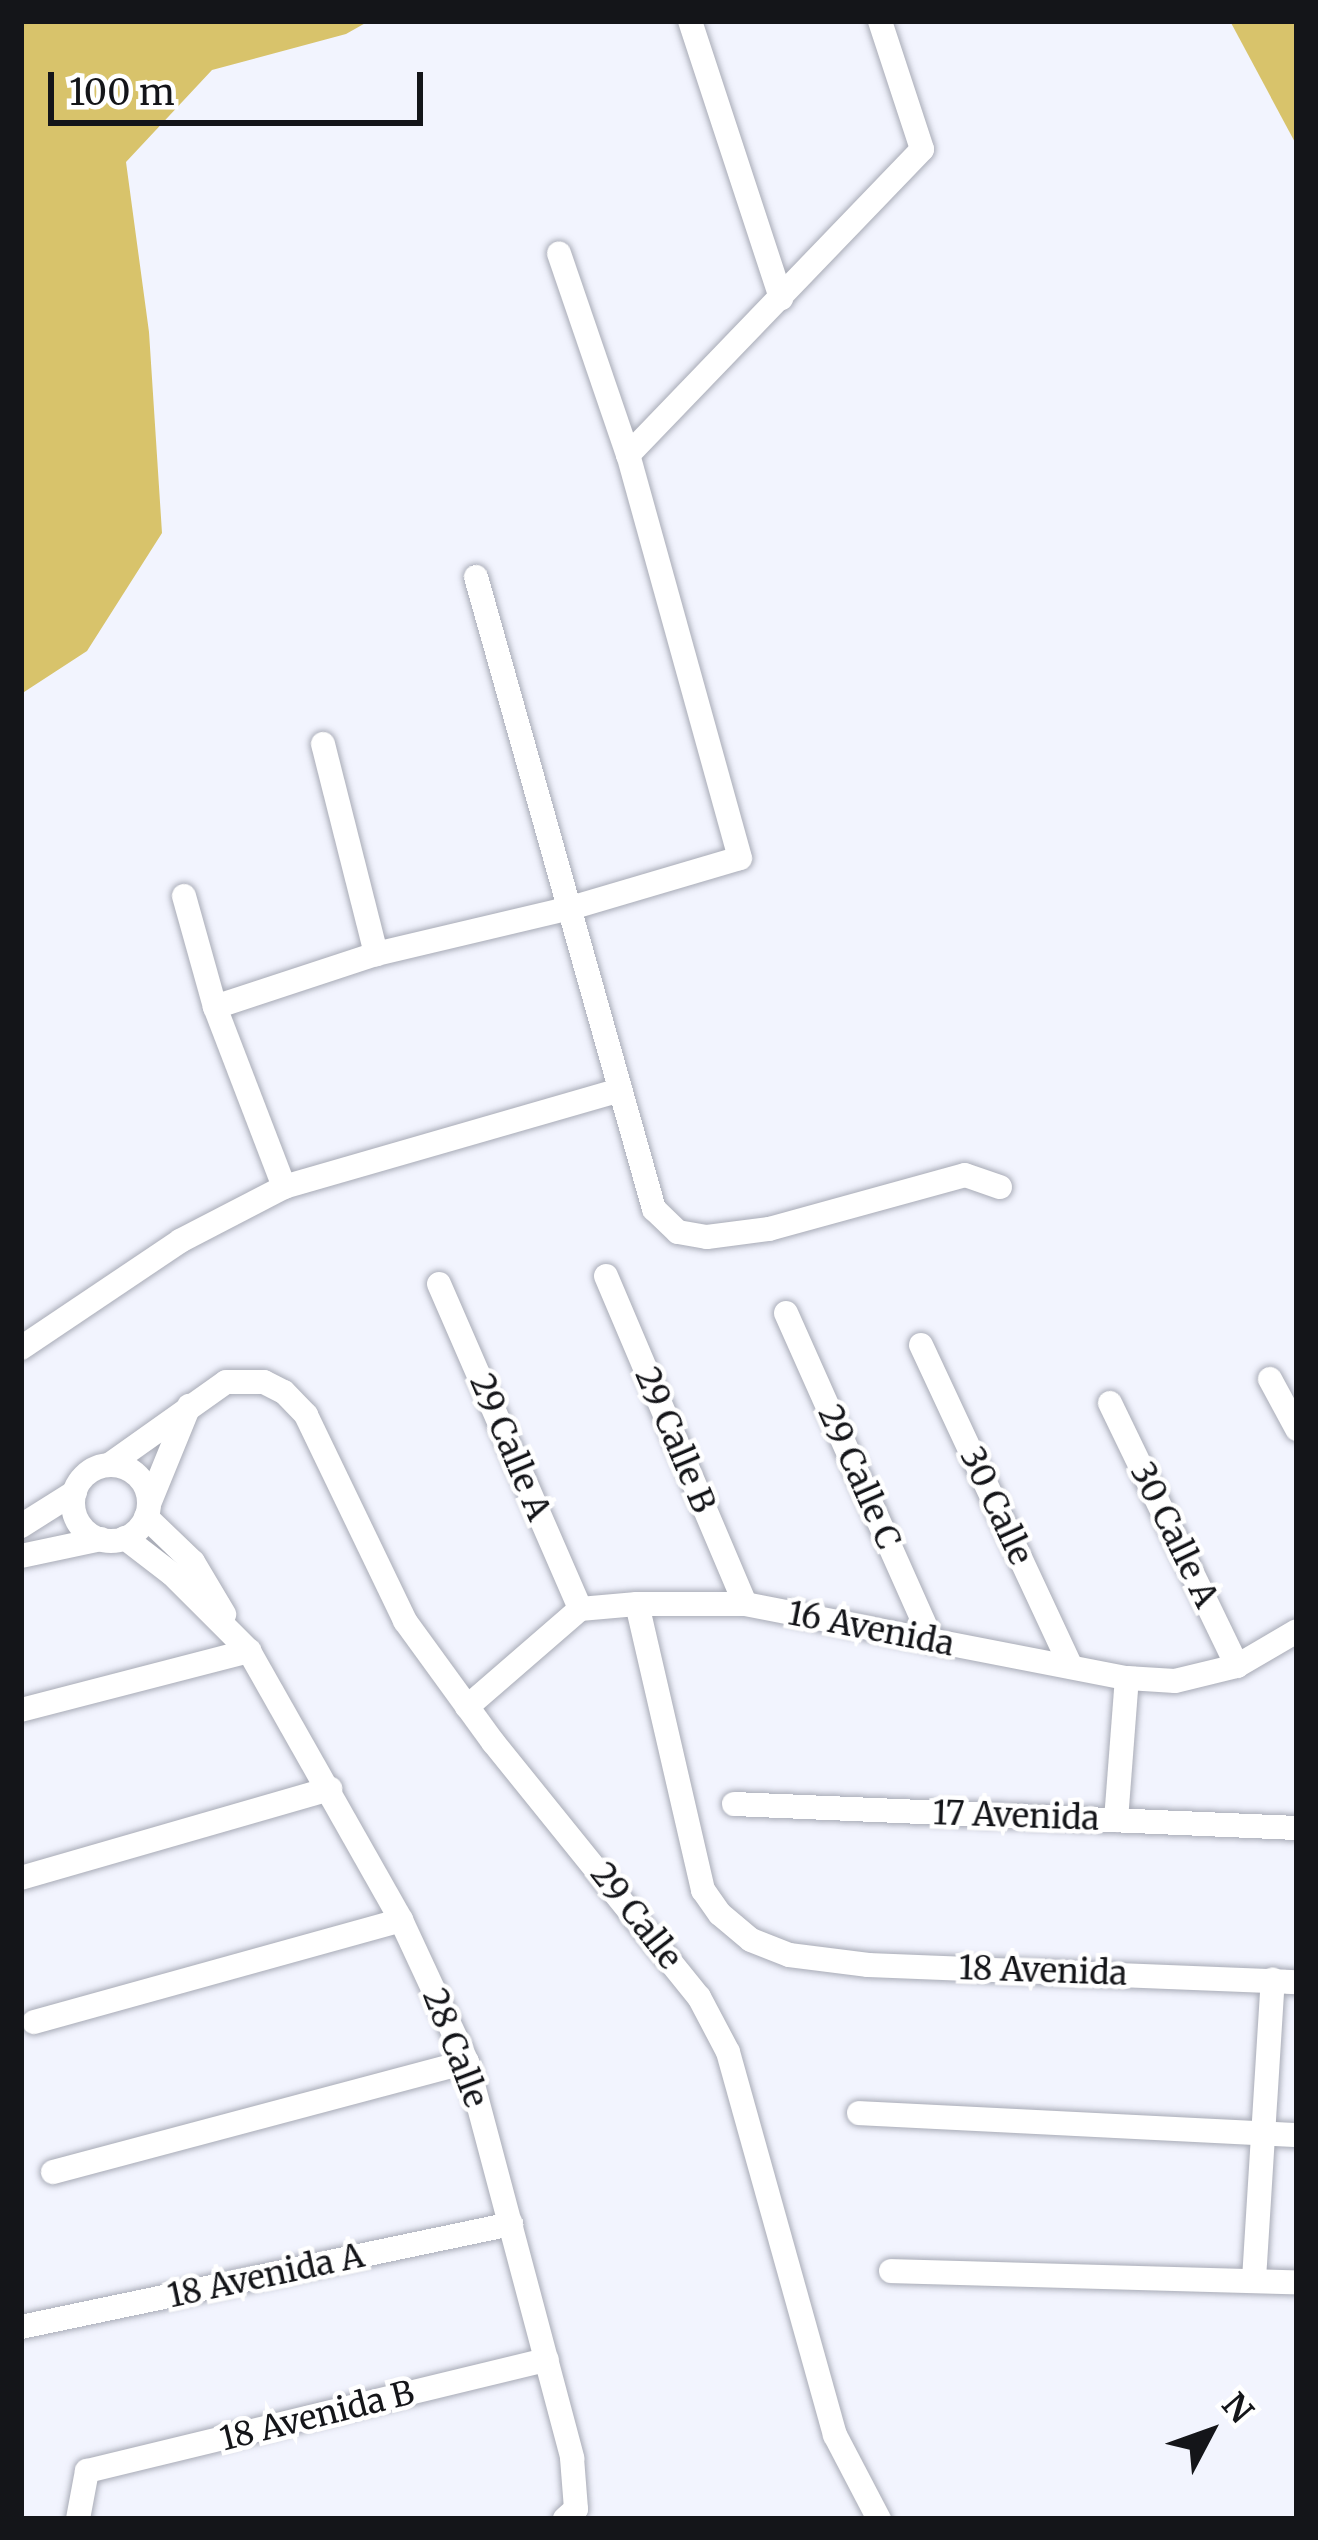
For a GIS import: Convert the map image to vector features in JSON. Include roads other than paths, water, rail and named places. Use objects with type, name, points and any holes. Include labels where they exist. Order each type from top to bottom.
[{"type":"street","points":[[690,21],[781,298]]},
{"type":"street","points":[[628,455],[922,149],[880,21]]},
{"type":"street","points":[[214,1007],[376,955],[567,909],[740,858],[628,455],[559,254]]},
{"type":"street","points":[[476,577],[654,1210],[678,1232],[707,1237],[770,1229],[965,1175],[1000,1187]]},
{"type":"street","points":[[323,744],[376,955]]},
{"type":"street","points":[[184,896],[214,1007],[284,1186]]},
{"type":"street","points":[[21,1348],[180,1240],[284,1186],[620,1090]]},
{"type":"street","name":"29 Calle B","points":[[606,1276],[745,1604]]},
{"type":"street","name":"29 Calle A","points":[[440,1284],[580,1609]]},
{"type":"street","name":"29 Calle C","points":[[786,1313],[932,1641]]},
{"type":"street","name":"30 Calle","points":[[920,1345],[1071,1667]]},
{"type":"street","points":[[1270,1379],[1297,1429]]},
{"type":"street","name":"29 Calle","points":[[190,1405],[226,1382],[264,1382],[284,1392],[306,1415],[405,1621],[467,1707],[699,1997],[728,2052],[836,2434],[879,2519]]},
{"type":"street","name":"30 Calle A","points":[[1110,1403],[1238,1666]]},
{"type":"street","points":[[21,1526],[75,1492],[88,1473],[109,1465],[190,1405]]},
{"type":"street","points":[[21,1556],[113,1539],[147,1510],[190,1405]]},
{"type":"street","points":[[109,1465],[139,1478],[147,1510]]},
{"type":"street","points":[[75,1492],[78,1521],[113,1539]]},
{"type":"street","name":"28 Calle","points":[[147,1510],[215,1593],[230,1627],[330,1789],[401,1920],[467,2062],[572,2458],[570,2514]]},
{"type":"street","name":"28 Calle","points":[[113,1539],[230,1627]]},
{"type":"street","name":"18 Avenida","points":[[637,1604],[703,1890],[720,1914],[752,1940],[789,1954],[868,1965],[1285,1981]]},
{"type":"street","name":"16 Avenida","points":[[580,1609],[745,1604],[1127,1678],[1175,1681],[1238,1666],[1297,1631]]},
{"type":"street","points":[[467,1707],[580,1609]]},
{"type":"street","points":[[21,1710],[248,1651]]},
{"type":"street","points":[[1116,1820],[1127,1678]]},
{"type":"street","points":[[21,1878],[330,1789]]},
{"type":"street","name":"17 Avenida","points":[[734,1804],[1297,1828]]},
{"type":"street","points":[[34,2021],[401,1920]]},
{"type":"street","points":[[1254,2279],[1263,2132],[1285,1981]]},
{"type":"street","points":[[53,2172],[467,2062]]},
{"type":"street","points":[[859,2113],[1297,2134]]},
{"type":"street","name":"18 Avenida A","points":[[21,2327],[511,2224]]},
{"type":"street","points":[[891,2270],[1297,2282]]},
{"type":"street","name":"18 Avenida B","points":[[78,2519],[87,2471],[547,2360]]}]
